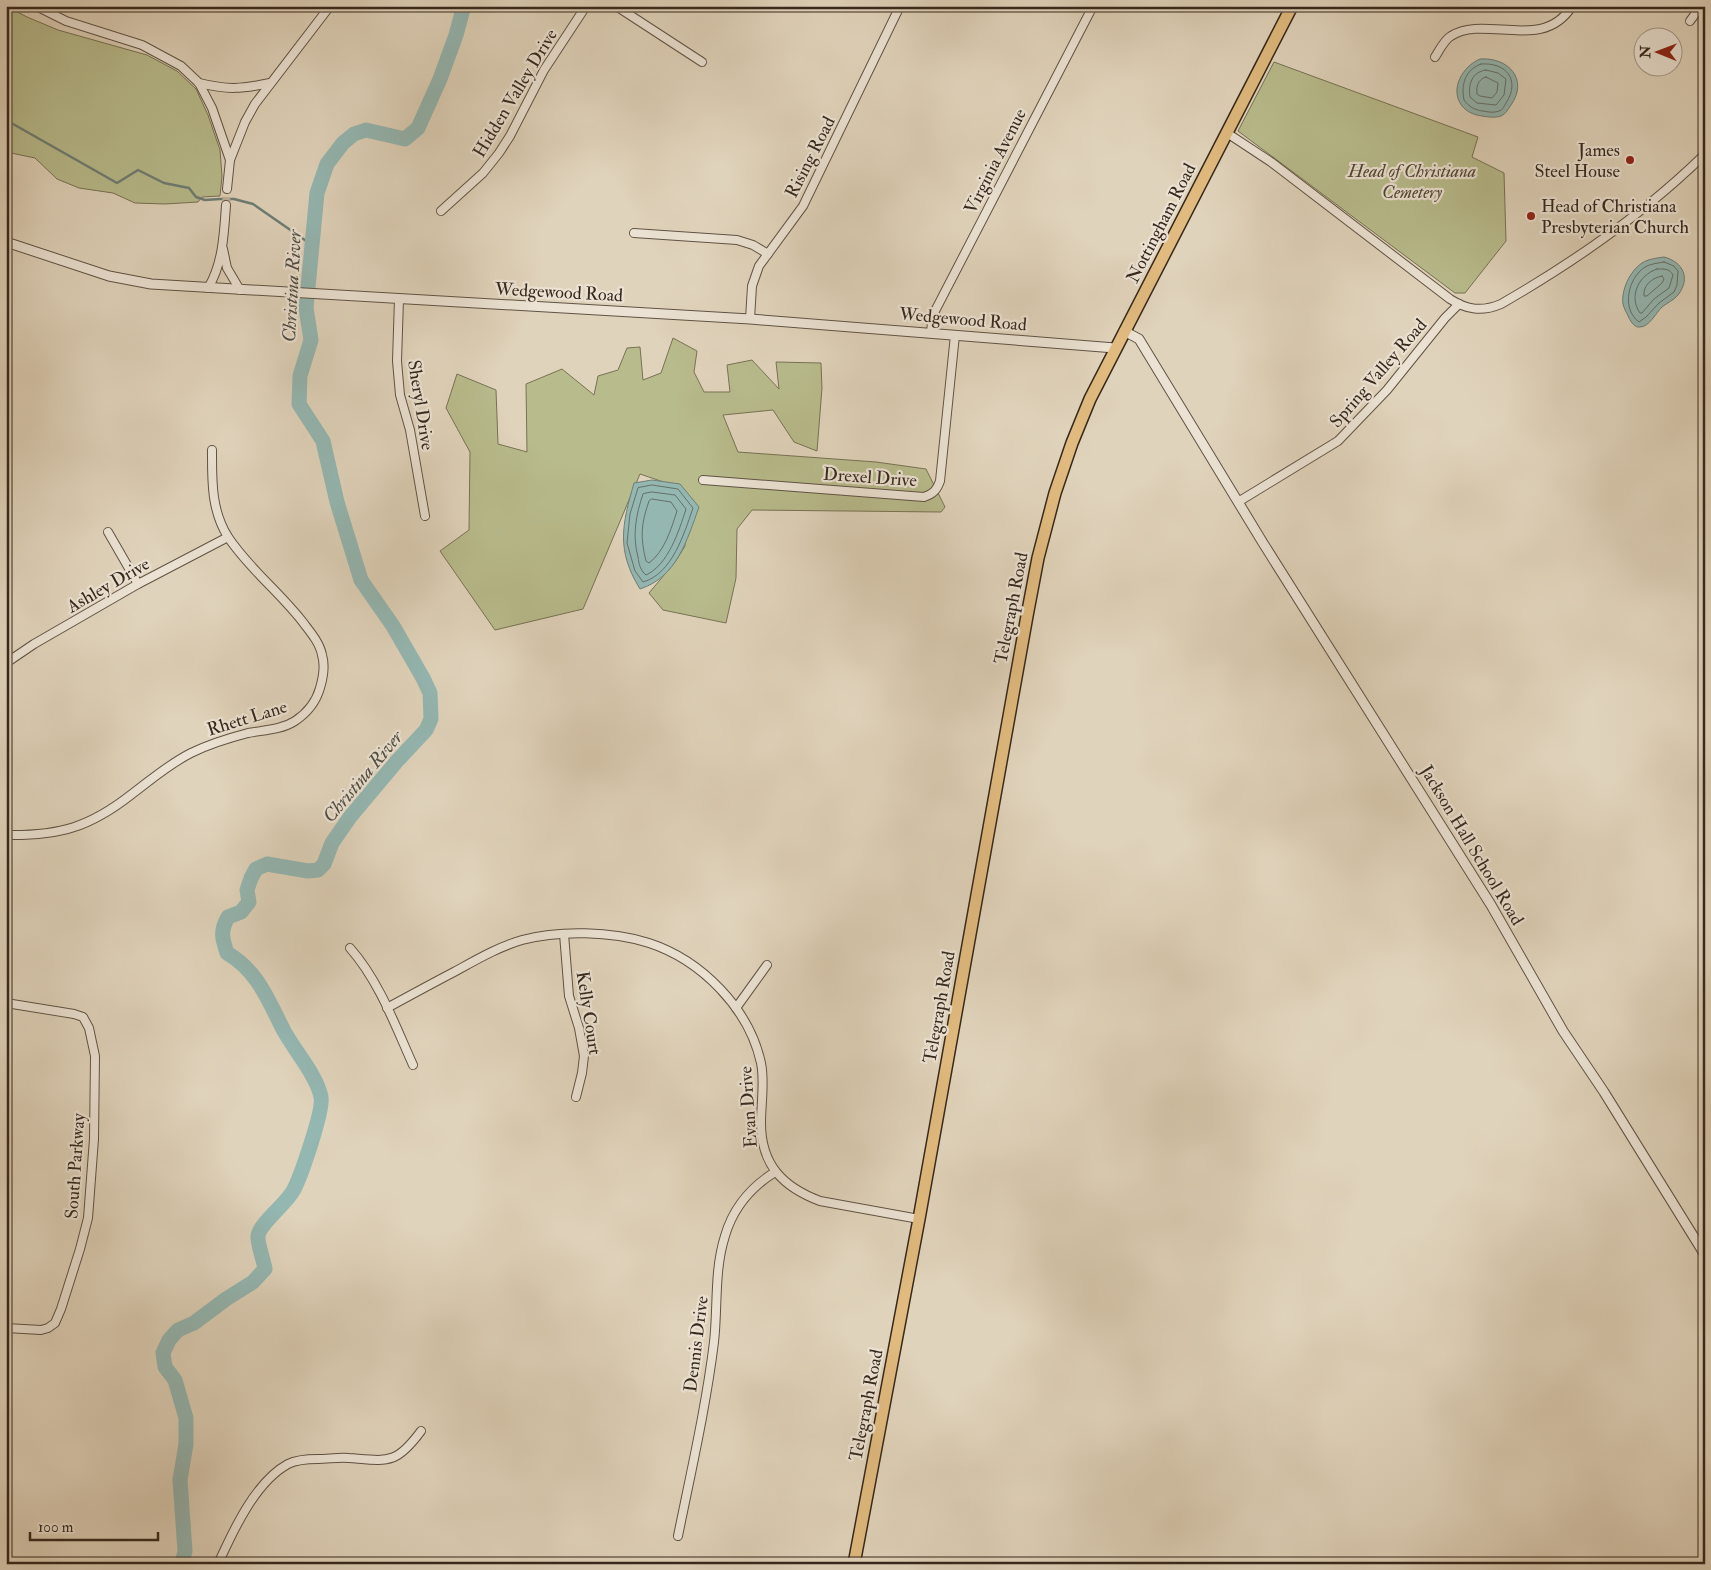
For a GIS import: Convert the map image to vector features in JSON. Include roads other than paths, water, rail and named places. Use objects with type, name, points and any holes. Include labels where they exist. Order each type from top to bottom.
[{"type":"main road","name":"Nottingham Road","points":[[1066,458],[1090,399],[1124,331],[1292,6]]},
{"type":"main road","name":"Telegraph Road","points":[[854,1564],[919,1219],[1027,616],[1044,532],[1066,458]]},
{"type":"street","points":[[36,6],[66,21],[142,44],[181,66],[199,83],[212,108],[230,160]]},
{"type":"street","points":[[227,189],[230,160],[245,122],[255,104],[330,6]]},
{"type":"street","name":"Hidden Valley Drive","points":[[441,211],[483,173],[499,153],[510,136],[544,70],[586,6]]},
{"type":"street","points":[[616,6],[702,62]]},
{"type":"street","name":"Rising Road","points":[[750,319],[752,286],[759,266],[803,206],[900,6]]},
{"type":"street","name":"Virginia Avenue","points":[[931,333],[935,311],[1093,6]]},
{"type":"street","points":[[1435,57],[1448,37],[1463,29],[1529,31],[1546,28],[1557,22],[1572,6]]},
{"type":"street","points":[[1690,21],[1701,6]]},
{"type":"street","points":[[199,83],[232,89],[270,83]]},
{"type":"street","points":[[1226,133],[1260,154],[1458,304],[1471,309],[1488,309],[1501,304],[1536,283],[1633,216],[1669,187],[1705,154]]},
{"type":"street","points":[[208,288],[213,280],[223,246],[226,205]]},
{"type":"street","points":[[634,233],[737,240],[753,245],[768,254]]},
{"type":"street","name":"Wedgewood Road","points":[[6,242],[109,276],[151,284],[750,319],[1116,348]]},
{"type":"street","points":[[223,246],[227,268],[240,290]]},
{"type":"street","name":"Sheryl Drive","points":[[399,299],[397,352],[400,395],[410,430],[425,516]]},
{"type":"street","name":"Spring Valley Road","points":[[1238,502],[1338,440],[1350,430],[1458,304]]},
{"type":"street","name":"Jackson Hall School Road","points":[[1124,331],[1139,339],[1238,502],[1491,905],[1563,1031],[1609,1100],[1705,1255]]},
{"type":"street","name":"Drexel Drive","points":[[703,480],[924,497],[930,494],[937,489],[940,482],[955,335]]},
{"type":"street","name":"Rhett Lane","points":[[6,835],[53,833],[88,822],[108,811],[177,760],[203,747],[294,722],[317,698],[323,674],[322,654],[319,646],[295,612],[249,564],[228,537],[217,515],[213,496],[212,450]]},
{"type":"street","points":[[108,532],[138,584]]},
{"type":"street","name":"Ashley Drive","points":[[6,663],[26,649],[138,584],[228,537]]},
{"type":"street","name":"Evan Drive","points":[[387,1008],[490,952],[538,936],[564,934],[616,936],[650,943],[689,963],[703,973],[736,1008],[747,1025],[761,1062],[763,1080],[762,1134],[767,1158],[775,1172],[789,1185],[806,1195],[820,1200],[919,1219]]},
{"type":"street","name":"Kelly Court","points":[[564,934],[569,996],[579,1028],[584,1056],[576,1096]]},
{"type":"street","points":[[350,948],[360,959],[387,1008],[413,1064]]},
{"type":"street","points":[[736,1008],[767,965]]},
{"type":"street","name":"South Parkway","points":[[6,1003],[83,1017],[89,1028],[95,1056],[94,1139],[88,1218],[61,1309],[55,1323],[48,1328],[41,1330],[6,1328]]},
{"type":"street","name":"Dennis Drive","points":[[678,1536],[701,1425],[714,1341],[719,1269],[724,1237],[745,1197],[758,1183],[775,1172]]},
{"type":"street","points":[[218,1564],[233,1532],[259,1490],[278,1471],[290,1463],[314,1459],[349,1458],[370,1461],[391,1459],[409,1447],[421,1430]]},
{"type":"water","points":[[1480,59],[1490,59],[1507,66],[1516,78],[1518,87],[1516,95],[1507,111],[1501,116],[1489,117],[1473,114],[1462,106],[1458,99],[1458,86],[1463,72]]},
{"type":"water","points":[[1664,257],[1671,259],[1683,272],[1684,283],[1682,289],[1646,325],[1636,327],[1623,306],[1625,287],[1630,276],[1638,266],[1650,260]]},
{"type":"water","points":[[652,480],[680,484],[699,507],[685,544],[672,566],[663,576],[640,589],[627,562],[624,549],[624,525],[634,483]]},
{"type":"waterway","name":"Christina River","points":[[182,1564],[185,1551],[180,1480],[186,1444],[186,1418],[175,1380],[165,1367],[163,1353],[169,1340],[178,1330],[194,1323],[253,1282],[265,1269],[258,1236],[263,1226],[293,1191],[311,1144],[321,1104],[319,1089],[315,1081],[284,1031],[261,987],[247,968],[227,953],[223,939],[224,926],[228,917],[241,912],[249,902],[247,890],[256,869],[267,864],[308,871],[318,870],[324,864],[332,843],[350,817],[426,730],[431,719],[430,693],[423,678],[393,626],[361,580],[337,502],[323,441],[299,404],[300,376],[311,340],[306,308],[317,193],[327,164],[343,143],[354,134],[366,130],[405,139],[418,128],[440,79],[463,9],[467,6]]},
{"type":"waterway","points":[[6,120],[117,183],[138,170],[164,183],[189,188],[196,197],[205,200],[234,199],[253,204],[312,245]]},
{"type":"tunnel","points":[[226,205],[227,189]]},
{"type":"place","name":"James Steel House","points":[[1630,160]]},
{"type":"place","name":"Head of Christiana Presbyterian Church","points":[[1531,216]]},
{"type":"park label","name":"Head of Christiana Cemetery","points":[[1412,181]]}]
